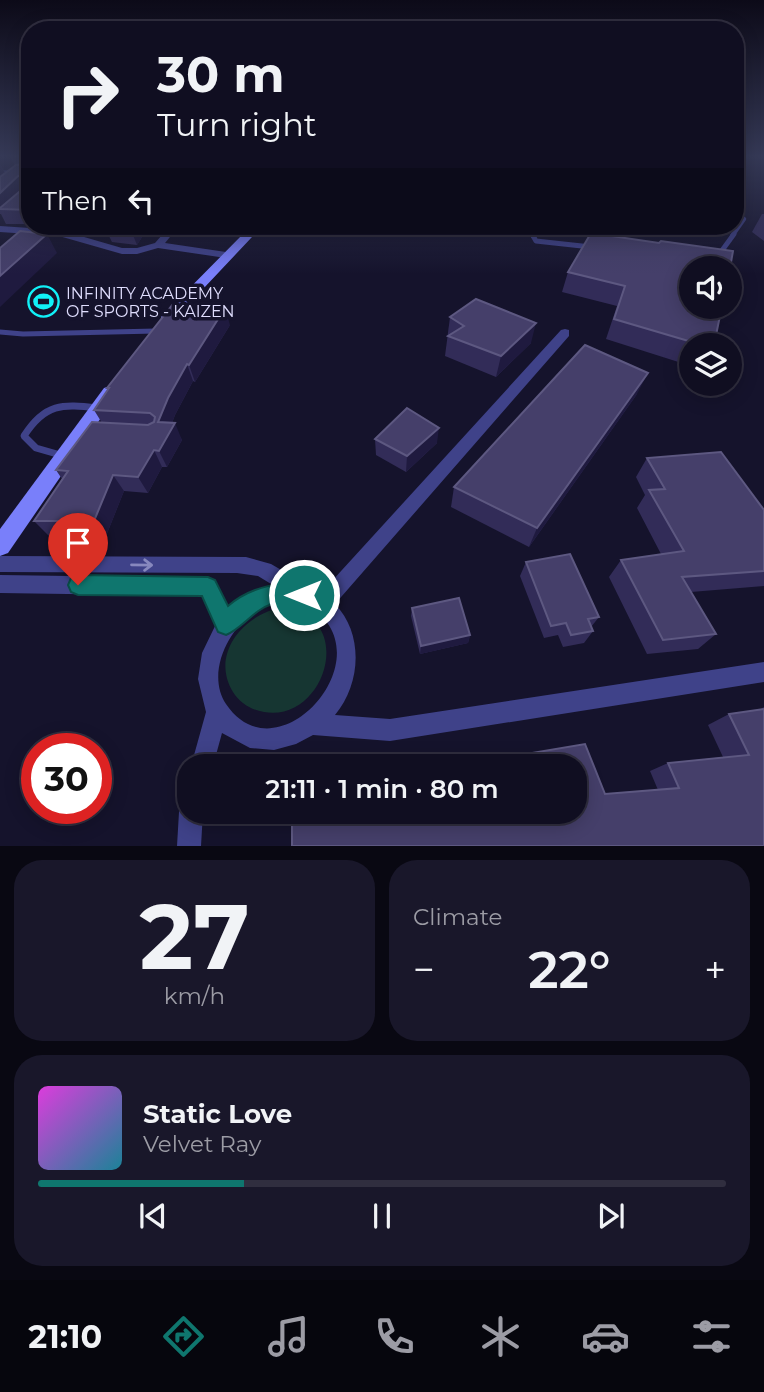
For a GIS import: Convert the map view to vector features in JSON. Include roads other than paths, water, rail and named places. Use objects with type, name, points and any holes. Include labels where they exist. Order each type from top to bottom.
[{"type":"main road","points":[[140,353],[156,331],[226,255],[240,235]]},
{"type":"main road","points":[[0,546],[87,432],[98,408],[123,375]]},
{"type":"street","points":[[0,229],[21,228]]},
{"type":"street","points":[[80,235],[122,251],[137,251],[158,245],[226,255]]},
{"type":"street","points":[[158,245],[167,235]]},
{"type":"street","points":[[313,599],[565,333]]},
{"type":"street","points":[[0,564],[256,566],[313,599],[334,616],[342,632],[347,650],[346,670],[340,690],[328,708],[313,723],[292,735],[270,739],[248,736],[230,726],[217,710],[210,693],[208,675],[214,648],[226,625],[239,611],[263,597],[288,593],[313,599]]},
{"type":"street","points":[[0,584],[208,587],[226,625]]},
{"type":"street","points":[[313,723],[390,730],[764,672]]},
{"type":"street","points":[[205,754],[217,710]]},
{"type":"street","points":[[189,846],[190,824]]},
{"type":"lane","points":[[533,235],[536,240],[605,248]]},
{"type":"lane","points":[[718,256],[733,235]]},
{"type":"lane","points":[[0,331],[23,334],[156,331]]},
{"type":"lane","points":[[65,459],[36,448],[24,436],[32,421],[46,408],[71,405],[98,408]]},
{"type":"place","name":"INFINITY ACADEMY OF SPORTS - KAIZEN","points":[[43,302]]}]
